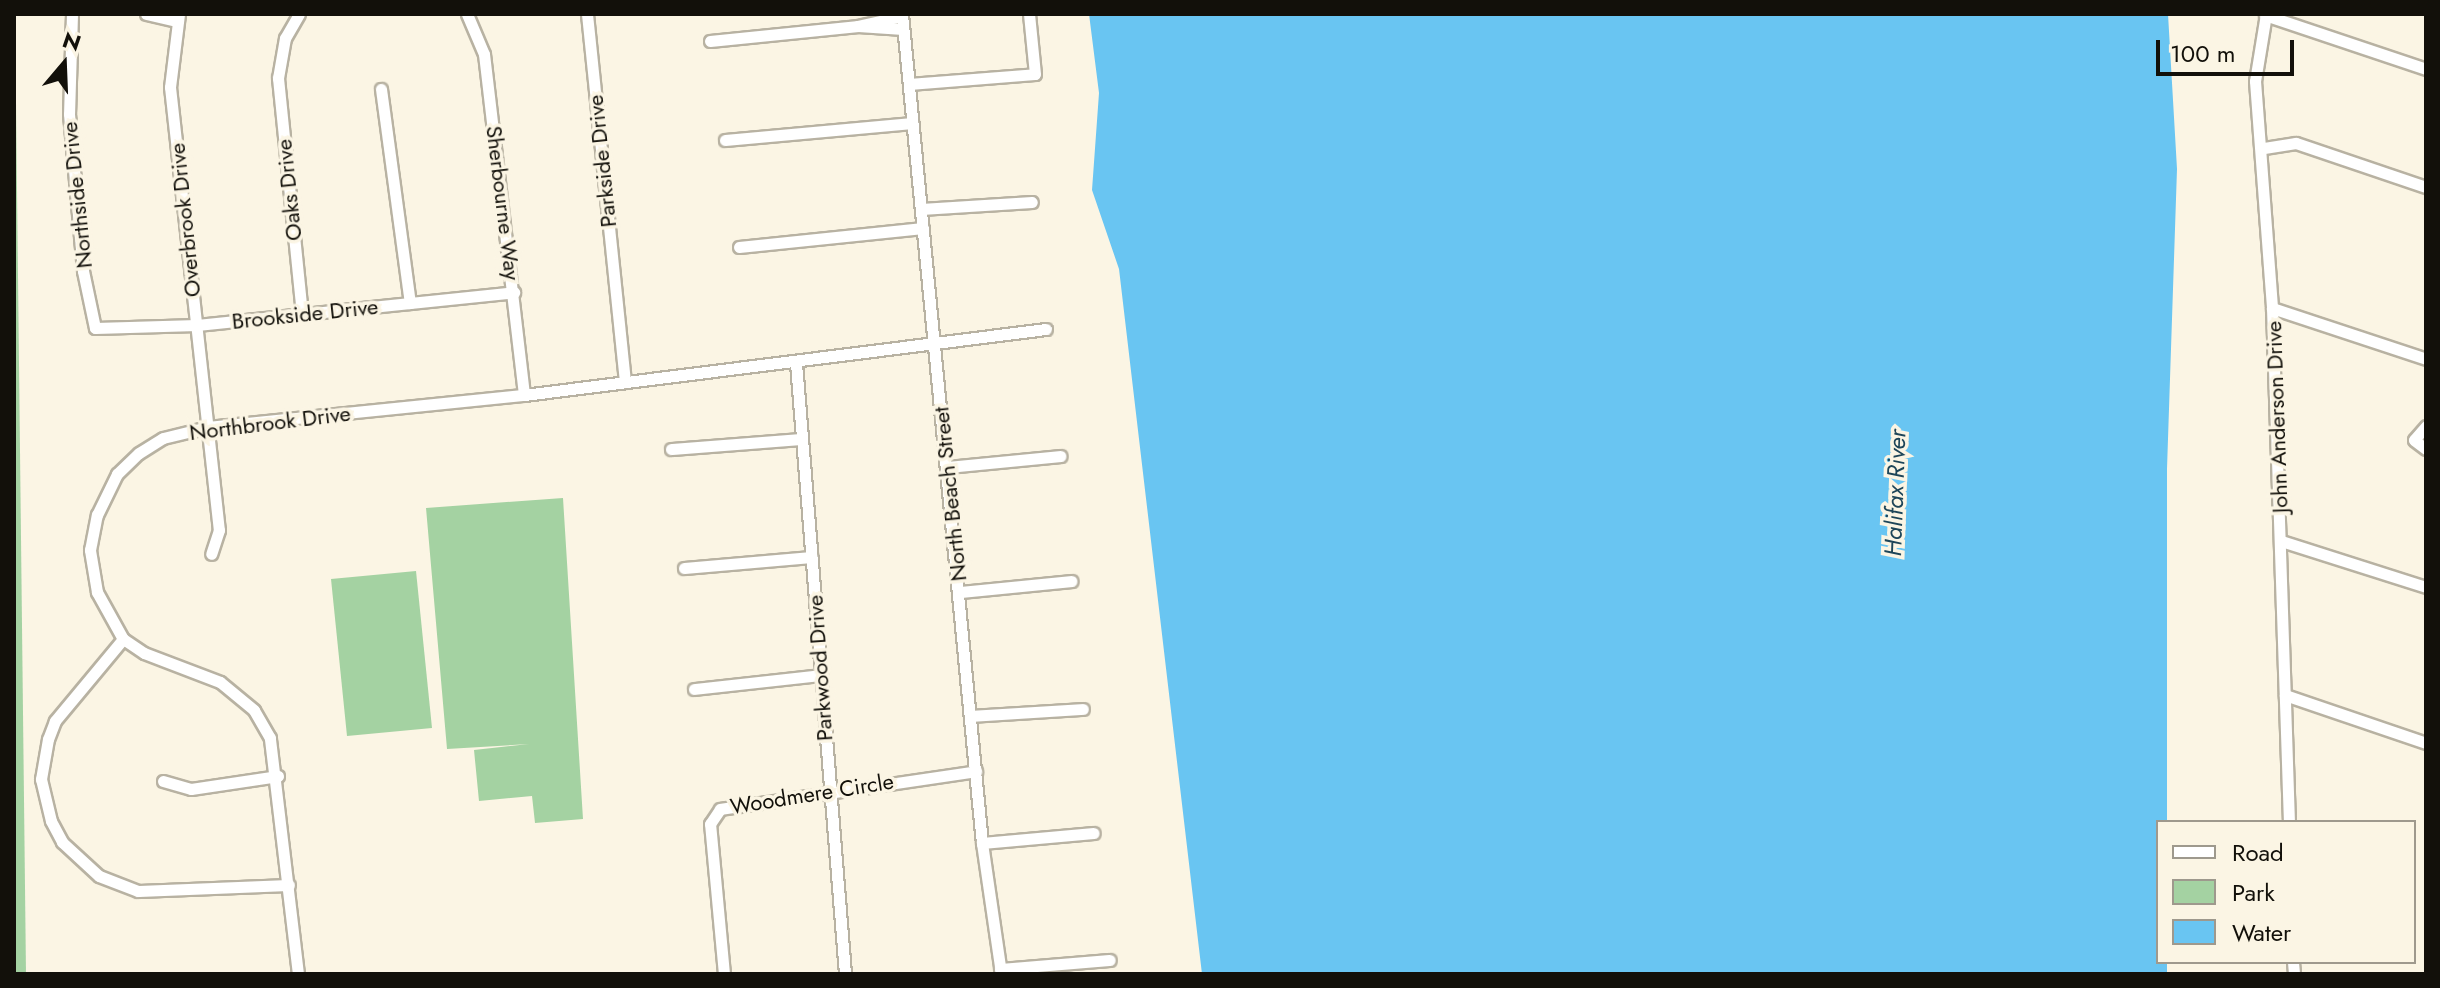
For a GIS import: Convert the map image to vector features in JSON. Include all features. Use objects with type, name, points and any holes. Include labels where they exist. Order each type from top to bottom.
[{"type":"street","name":"Northside Drive","points":[[72,14],[69,114],[83,271],[95,328]]},
{"type":"street","points":[[146,14],[178,17]]},
{"type":"street","name":"Oaks Drive","points":[[299,14],[285,38],[279,66],[302,314]]},
{"type":"street","name":"Sherbourne Way","points":[[467,14],[484,54],[524,395]]},
{"type":"street","name":"Parkside Drive","points":[[587,14],[625,382]]},
{"type":"street","points":[[909,84],[1035,74],[1029,14]]},
{"type":"street","points":[[2266,14],[2426,69]]},
{"type":"street","name":"John Anderson Drive","points":[[2266,14],[2255,81],[2264,148],[2272,308],[2289,820]]},
{"type":"street","name":"Overbrook Drive","points":[[178,17],[170,87],[219,530],[211,554]]},
{"type":"street","points":[[710,41],[902,20]]},
{"type":"street","name":"North Beach Street","points":[[902,20],[961,592],[982,843],[1000,972]]},
{"type":"street","points":[[381,89],[410,303]]},
{"type":"street","points":[[725,140],[912,123]]},
{"type":"street","points":[[2264,148],[2296,143],[2426,187]]},
{"type":"street","points":[[921,209],[1032,202]]},
{"type":"street","points":[[739,247],[923,228]]},
{"type":"street","name":"Brookside Drive","points":[[95,328],[197,325],[514,292]]},
{"type":"street","points":[[2272,308],[2426,359]]},
{"type":"street","name":"Northbrook Drive","points":[[123,639],[97,592],[90,550],[104,494],[139,453],[163,438],[208,427],[524,395],[796,363],[934,339],[1046,329]]},
{"type":"street","name":"Parkwood Drive","points":[[796,363],[845,974]]},
{"type":"street","points":[[2426,426],[2414,440],[2415,446],[2426,449]]},
{"type":"street","points":[[671,449],[802,439]]},
{"type":"street","points":[[948,467],[1060,456]]},
{"type":"street","points":[[2281,541],[2426,587]]},
{"type":"street","points":[[684,568],[812,557]]},
{"type":"street","points":[[961,592],[1071,581]]},
{"type":"street","points":[[289,885],[138,891],[99,876],[62,842],[51,821],[41,779],[48,739],[55,721],[123,639],[236,694],[254,710],[270,738],[278,776],[298,974]]},
{"type":"street","points":[[694,689],[821,675]]},
{"type":"street","points":[[2285,695],[2426,743]]},
{"type":"street","points":[[971,716],[1083,709]]},
{"type":"street","name":"Woodmere Circle","points":[[724,974],[710,824],[724,806],[976,771]]},
{"type":"street","points":[[163,781],[191,789],[278,776]]},
{"type":"street","points":[[982,843],[1094,833]]},
{"type":"street","points":[[1000,972],[1110,960]]},
{"type":"green space","points":[[15,14],[26,974],[14,974]]},
{"type":"green space","points":[[563,498],[583,819],[535,823],[532,796],[479,801],[474,750],[529,744],[447,749],[426,508]]},
{"type":"green space","points":[[416,571],[432,728],[347,736],[331,579]]},
{"type":"water","name":"Halifax River","points":[[1089,14],[2168,14],[2177,169],[2167,469],[2167,820],[2156,820],[2156,964],[2167,964],[2167,974],[1202,974],[1119,269],[1092,190],[1099,93]]}]
